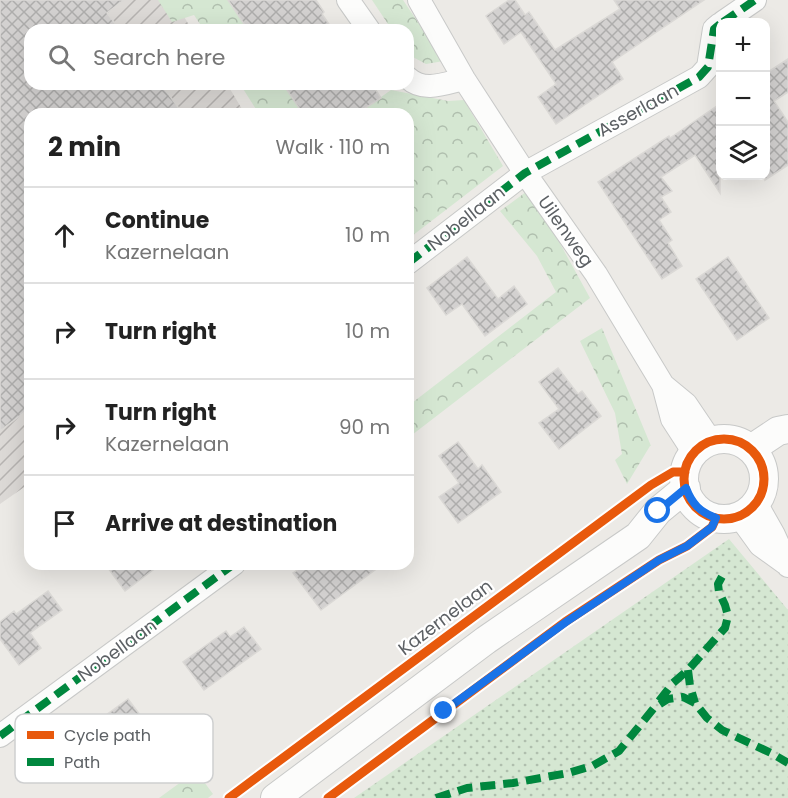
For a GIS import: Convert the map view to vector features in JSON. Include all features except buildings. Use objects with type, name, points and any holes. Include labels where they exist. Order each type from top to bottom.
[{"type":"street","points":[[348,0],[365,24]]},
{"type":"street","name":"Uilenweg","points":[[419,0],[464,79],[525,173],[596,274],[663,385],[686,404],[703,447]]},
{"type":"street","name":"Asserlaan","points":[[729,18],[755,0]]},
{"type":"street","name":"Asserlaan","points":[[525,173],[699,77],[708,67],[716,27]]},
{"type":"street","points":[[414,83],[429,87],[464,79]]},
{"type":"street","name":"Nobellaan","points":[[414,258],[525,173]]},
{"type":"street","points":[[757,458],[778,431],[788,429]]},
{"type":"street","points":[[724,439],[737,441],[757,458],[764,483],[761,494],[747,509],[727,519],[716,518],[705,513],[690,497],[685,472],[688,462],[703,447],[724,439]]},
{"type":"street","points":[[757,458],[788,446]]},
{"type":"street","points":[[275,798],[486,640],[638,536],[658,511],[690,497]]},
{"type":"street","points":[[747,509],[760,545],[787,565]]},
{"type":"street","name":"Nobellaan","points":[[30,714],[226,570]]},
{"type":"street","name":"Nobellaan","points":[[0,736],[15,725]]},
{"type":"shaded area","points":[[0,0],[174,0],[188,24],[24,24],[24,90],[231,90],[241,108],[24,108],[24,487],[0,504]]},
{"type":"green space","points":[[158,0],[251,0],[267,24],[200,24],[194,15],[172,22]]},
{"type":"green space","points":[[372,0],[403,0],[444,61],[426,64],[414,58],[414,24],[388,24]]},
{"type":"green space","points":[[244,90],[313,90],[325,108],[255,108]]},
{"type":"green space","points":[[391,90],[448,101],[464,100],[503,166],[414,234],[414,108],[366,108]]},
{"type":"green space","points":[[530,189],[590,298],[414,433],[414,401],[556,292],[537,256],[500,211]]},
{"type":"green space","points":[[602,328],[651,446],[627,484],[615,460],[622,454],[615,413],[580,341]]},
{"type":"green space","points":[[729,539],[788,610],[788,798],[354,798]]},
{"type":"green space","points":[[180,783],[205,783],[213,794],[208,798],[159,798]]},
{"type":"marked path","points":[[729,18],[755,0]]},
{"type":"marked path","points":[[414,258],[525,173],[699,77],[708,67],[716,27]]},
{"type":"marked path","points":[[30,714],[226,570]]},
{"type":"marked path","points":[[659,701],[725,628],[728,616],[718,584],[725,571]]},
{"type":"marked path","points":[[688,670],[695,703]]},
{"type":"marked path","points":[[436,798],[467,788],[513,783],[592,766],[619,751],[654,708],[668,699],[683,697],[695,703],[707,718],[722,730],[788,763]]},
{"type":"marked path","points":[[0,736],[15,725]]},
{"type":"cycle path","points":[[724,439],[739,442],[752,451],[761,464],[764,479],[761,494],[752,507],[739,516],[724,519],[709,516],[696,507],[687,494],[684,479],[687,464],[696,451],[709,442],[724,439]]},
{"type":"cycle path","name":"Kazernelaan","points":[[229,798],[651,485],[673,472],[685,472]]},
{"type":"cycle path","points":[[328,798],[565,622],[659,560],[687,546],[712,527],[716,518]]},
{"type":"route","points":[[444,711],[566,622],[659,560],[687,546],[712,527],[716,518],[695,506],[686,488],[658,511]]}]
